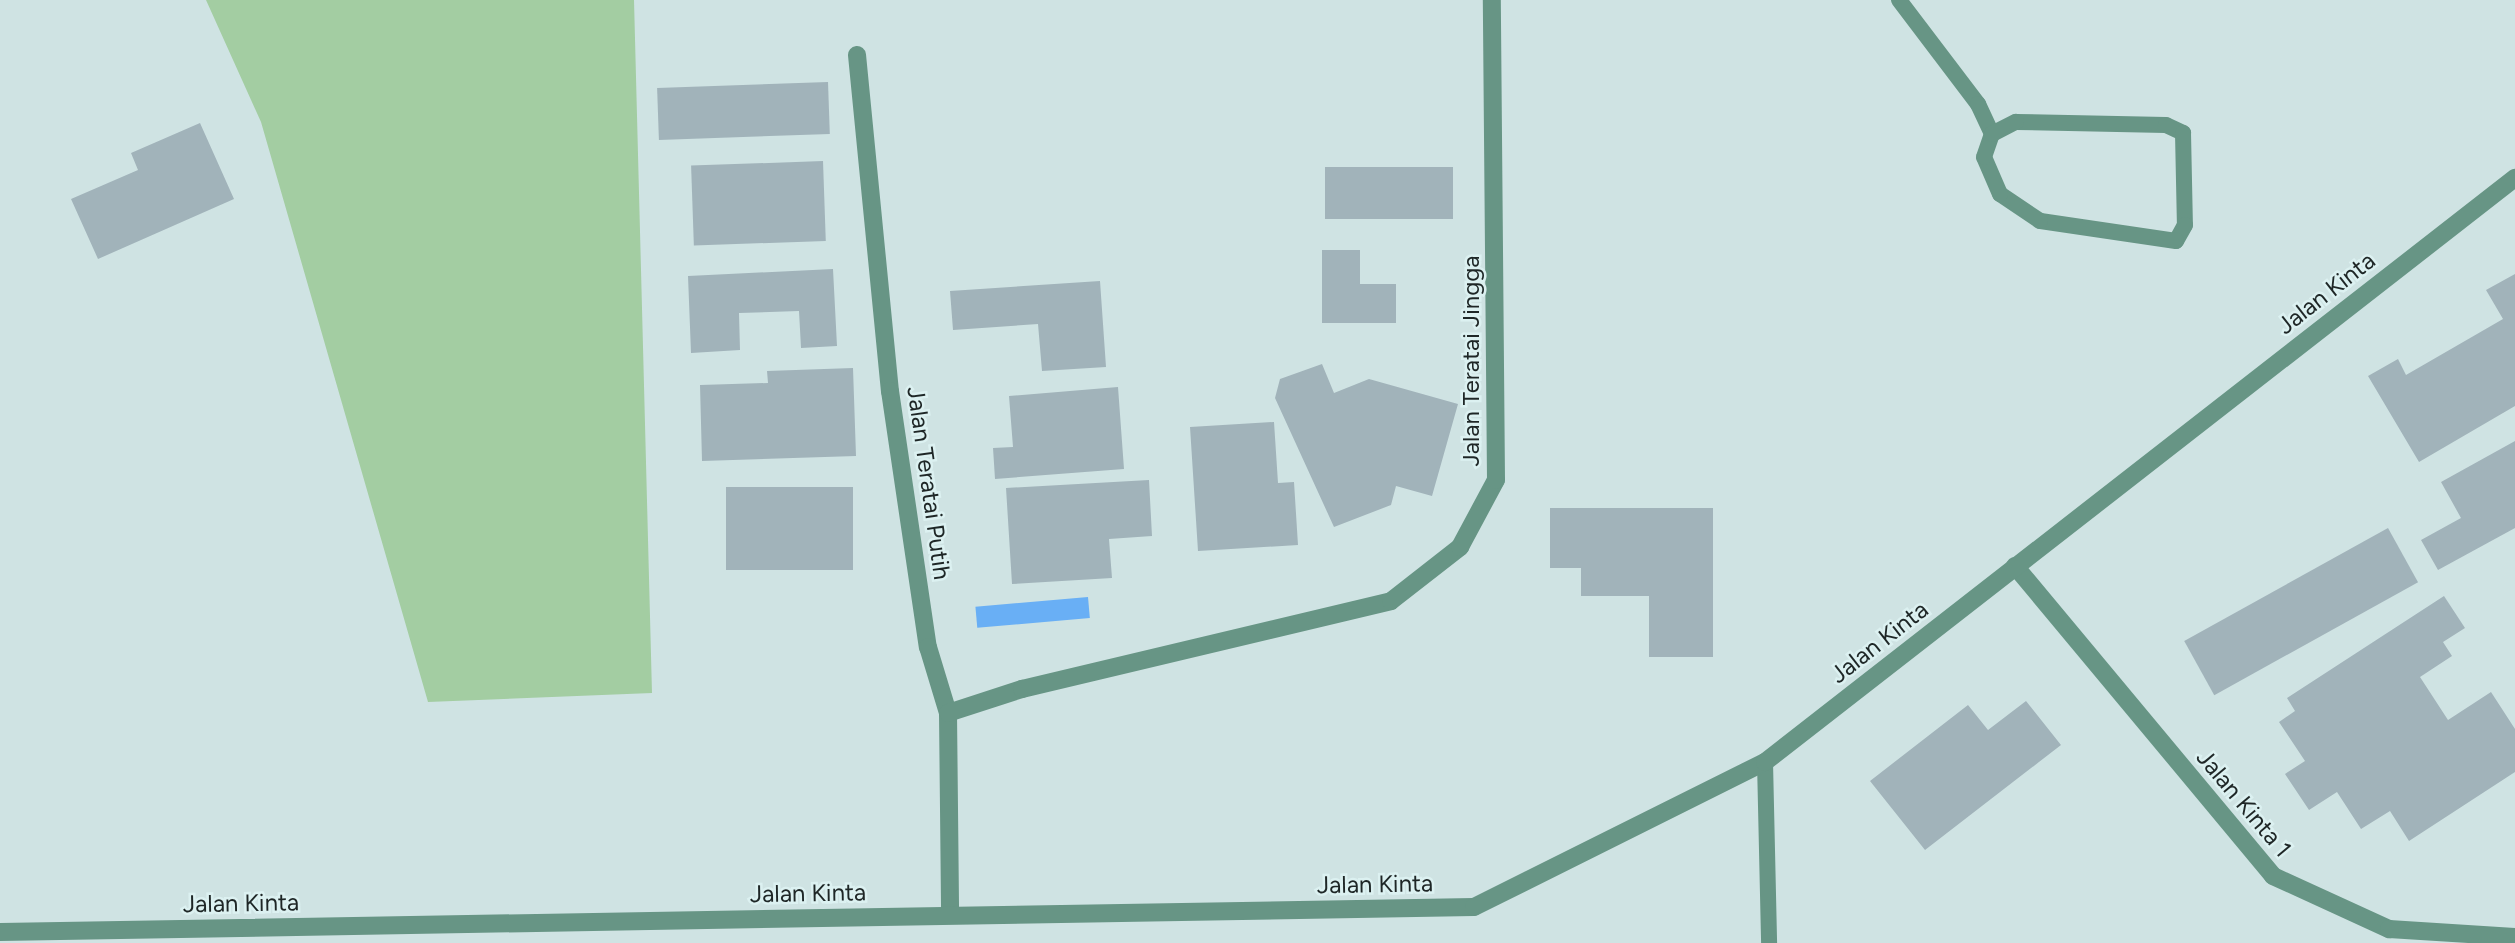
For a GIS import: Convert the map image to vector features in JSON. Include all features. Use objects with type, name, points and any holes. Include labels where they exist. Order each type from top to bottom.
[{"type":"street","name":"Jalan Teratai Jingga","points":[[948,713],[1022,689],[1391,601],[1460,547],[1496,480],[1492,0]]},
{"type":"street","name":"Jalan Teratai Putih","points":[[857,55],[890,391],[928,647],[948,713],[950,915]]},
{"type":"street","name":"Jalan Kinta","points":[[0,932],[1474,907],[1765,762],[2515,178]]},
{"type":"street","name":"Jalan Kinta 1","points":[[2015,566],[2273,876],[2389,929],[2515,937]]},
{"type":"lane","points":[[1899,0],[1978,104],[1992,134],[1984,157],[2000,194],[2040,220],[2156,241],[2176,241],[2185,225],[2183,133],[2175,129],[2016,122],[1992,134]]},
{"type":"lane","points":[[1765,762],[1769,943]]},
{"type":"green space","points":[[206,0],[634,0],[652,693],[428,702],[261,122]]},
{"type":"water","points":[[1088,597],[1090,618],[977,628],[975,607]]},
{"type":"building","points":[[828,82],[830,134],[659,140],[657,88]]},
{"type":"building","points":[[200,123],[234,199],[98,259],[71,199],[138,170],[131,153]]},
{"type":"building","points":[[823,161],[826,241],[694,246],[691,166]]},
{"type":"building","points":[[1325,167],[1453,167],[1453,219],[1325,219]]},
{"type":"building","points":[[1322,250],[1360,250],[1360,284],[1396,284],[1396,323],[1322,323]]},
{"type":"building","points":[[833,269],[837,346],[801,348],[799,311],[739,313],[740,350],[691,353],[688,276]]},
{"type":"building","points":[[2515,274],[2515,406],[2419,462],[2368,376],[2398,359],[2406,375],[2503,319],[2486,290]]},
{"type":"building","points":[[1100,281],[1106,367],[1042,371],[1038,324],[953,330],[950,291]]},
{"type":"building","points":[[1322,364],[1334,393],[1369,379],[1458,404],[1432,496],[1396,486],[1391,505],[1334,527],[1275,398],[1280,379]]},
{"type":"building","points":[[853,368],[856,456],[702,461],[700,385],[768,383],[767,371]]},
{"type":"building","points":[[1118,387],[1124,469],[995,479],[993,448],[1013,447],[1009,396]]},
{"type":"building","points":[[1274,422],[1278,483],[1294,482],[1298,545],[1198,551],[1190,427]]},
{"type":"building","points":[[2515,441],[2515,528],[2438,570],[2421,540],[2461,518],[2441,482]]},
{"type":"building","points":[[1149,480],[1152,536],[1109,539],[1112,578],[1012,584],[1006,488]]},
{"type":"building","points":[[726,487],[853,487],[853,570],[726,570]]},
{"type":"building","points":[[1550,508],[1713,508],[1713,657],[1649,657],[1649,596],[1581,596],[1581,568],[1550,568]]},
{"type":"building","points":[[2388,528],[2418,582],[2214,695],[2184,641]]},
{"type":"building","points":[[2444,596],[2465,628],[2443,642],[2452,656],[2420,677],[2448,720],[2491,692],[2515,729],[2515,772],[2409,841],[2390,811],[2361,829],[2337,792],[2309,810],[2285,774],[2305,761],[2279,722],[2295,711],[2287,698]]},
{"type":"building","points":[[2026,701],[2061,745],[1925,850],[1870,781],[1968,705],[1988,730]]}]
